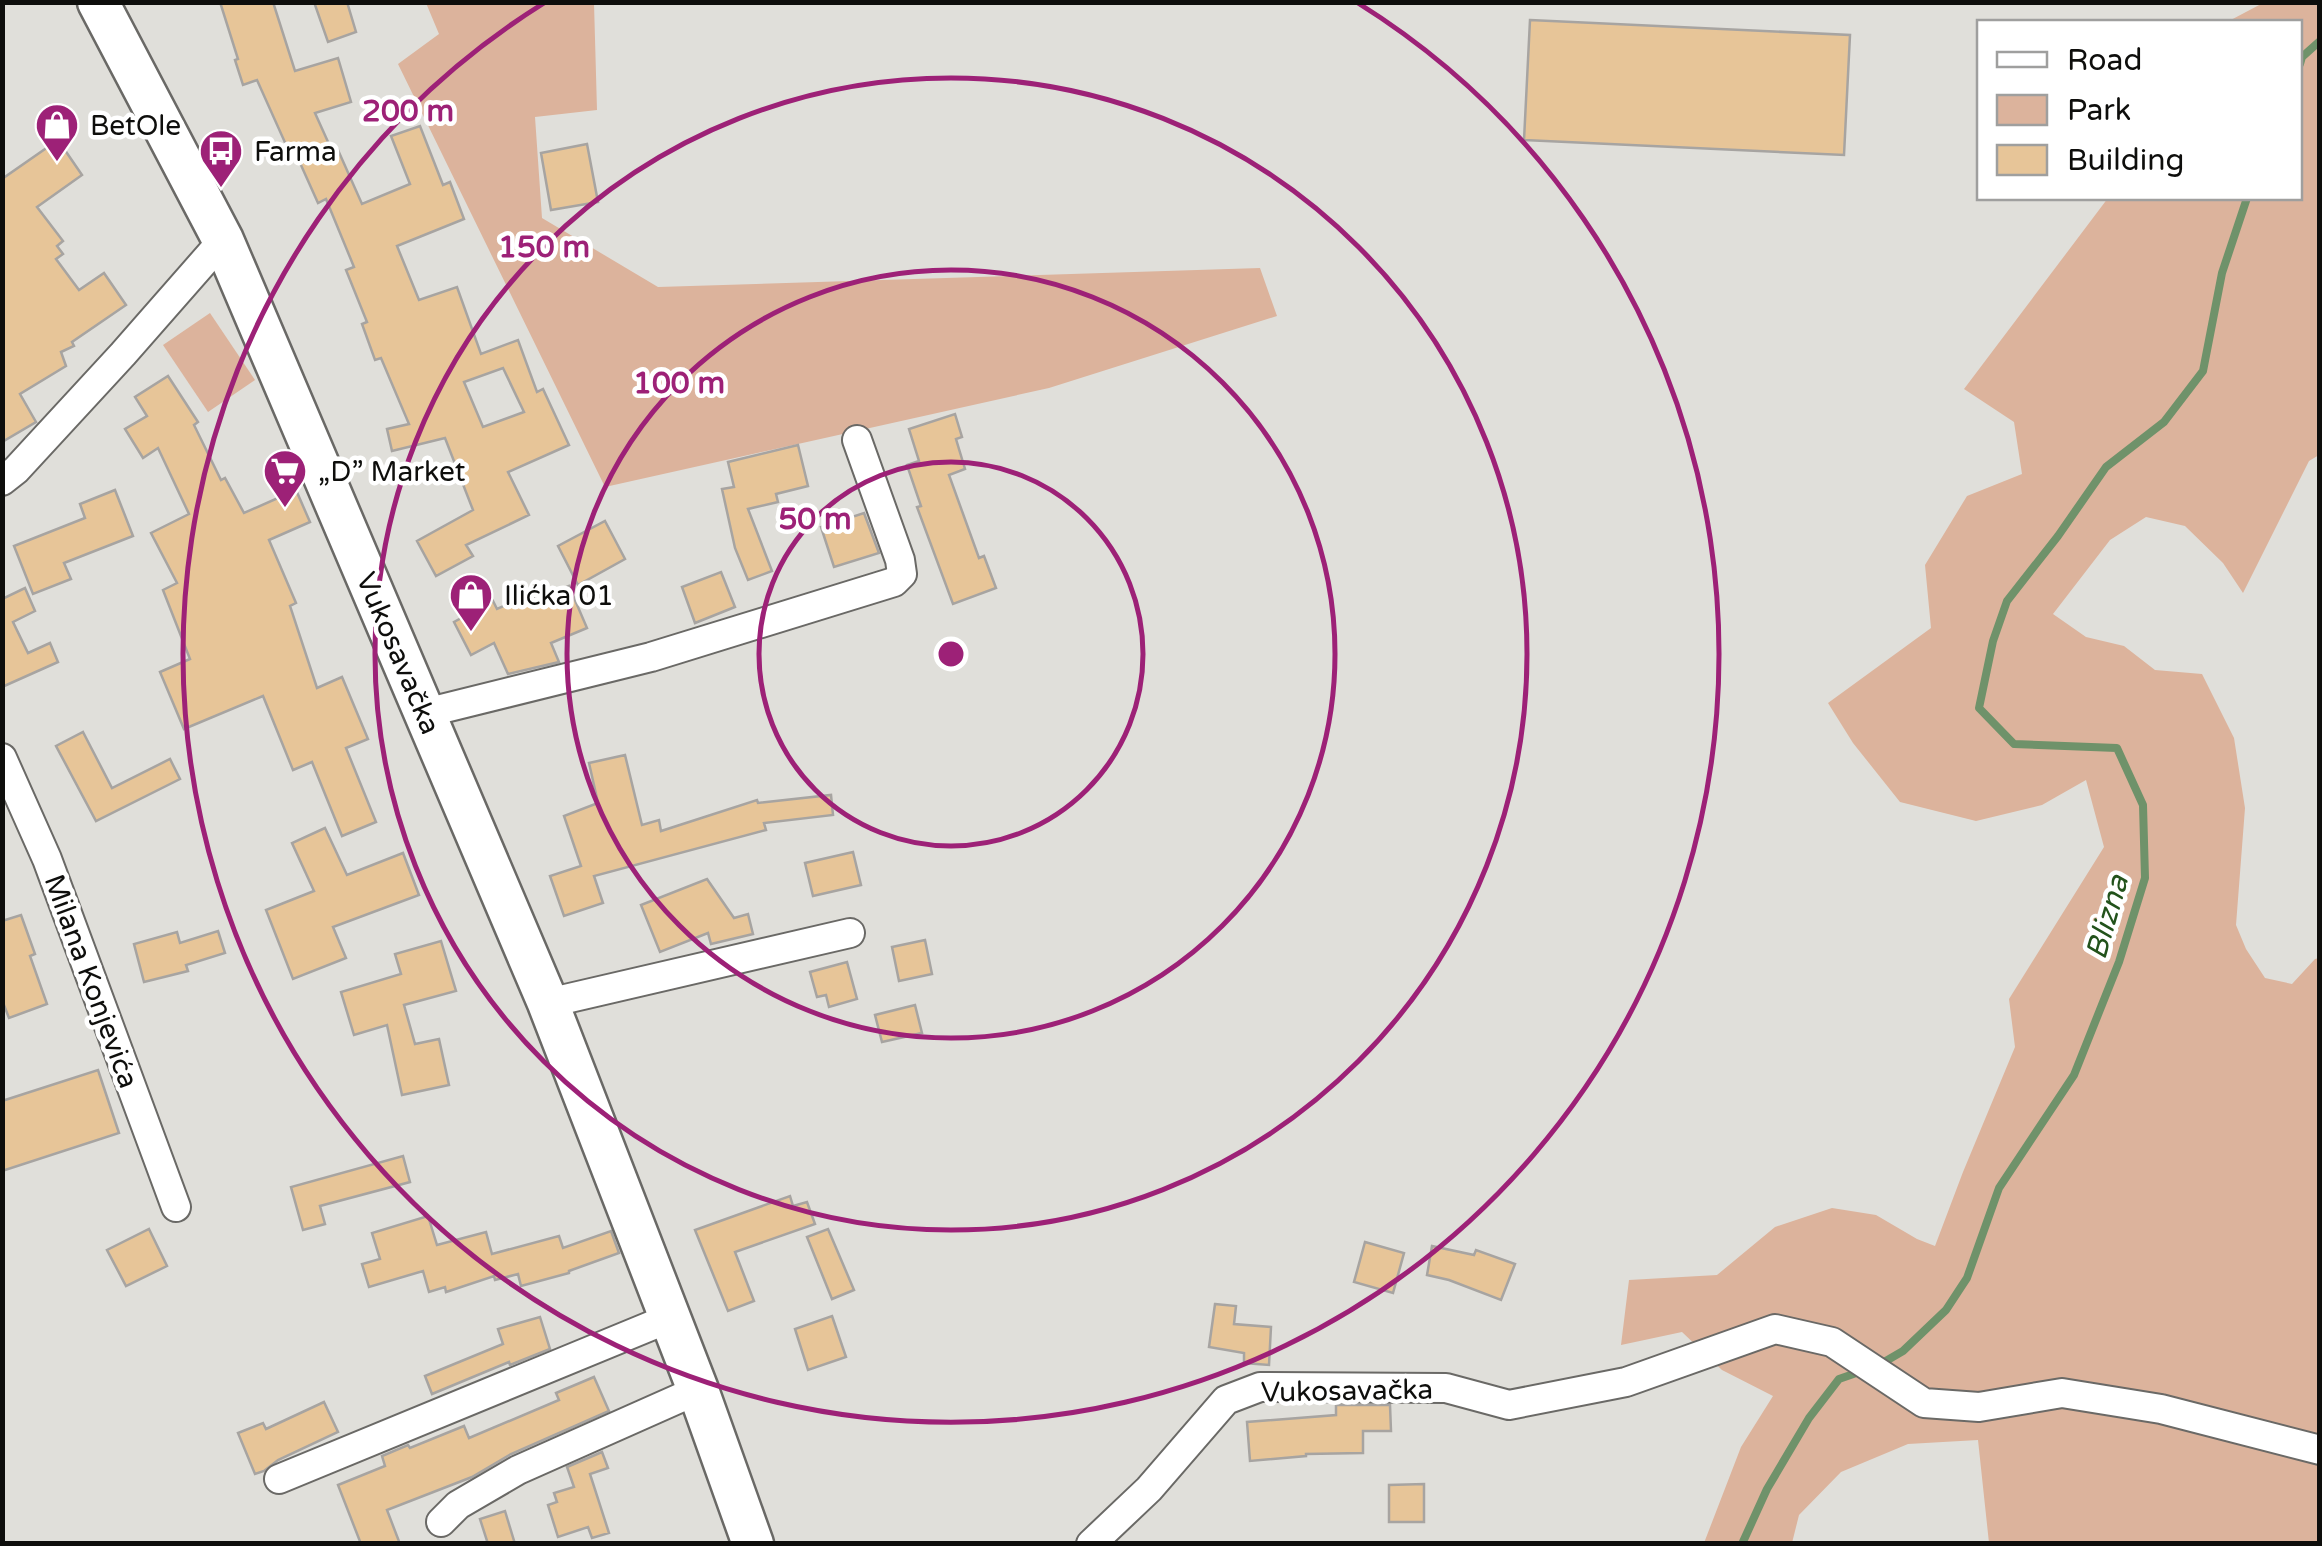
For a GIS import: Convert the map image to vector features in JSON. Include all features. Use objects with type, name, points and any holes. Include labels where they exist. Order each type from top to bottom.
[{"type":"main road","name":"Vukosavačka","points":[[98,2],[223,240],[548,1003],[754,1544]]},
{"type":"street","points":[[2,481],[110,369],[223,240]]},
{"type":"street","points":[[424,713],[651,657],[894,582],[902,574],[900,560],[857,440]]},
{"type":"street","name":"Milana Konjevića","points":[[2,758],[47,859],[176,1207]]},
{"type":"street","points":[[548,1003],[850,932]]},
{"type":"street","points":[[279,1480],[670,1318]]},
{"type":"street","name":"Vukosavačka","points":[[1091,1544],[1149,1488],[1226,1400],[1260,1387],[1446,1388],[1509,1404],[1626,1382],[1775,1328],[1832,1342],[1924,1403],[1979,1408],[2062,1393],[2162,1408],[2320,1450]]},
{"type":"street","points":[[442,1522],[458,1505],[518,1470],[698,1390]]},
{"type":"green space","points":[[426,3],[594,3],[597,110],[535,117],[542,218],[658,287],[1260,268],[1277,316],[1049,388],[605,487],[398,64],[439,34]]},
{"type":"green space","points":[[2263,3],[2319,3],[2319,455],[2309,461],[2243,593],[2223,563],[2185,526],[2146,517],[2110,540],[2053,614],[2086,637],[2124,646],[2155,670],[2202,674],[2234,738],[2245,808],[2236,925],[2265,978],[2292,984],[2319,958],[2319,1543],[1989,1543],[1978,1440],[1908,1444],[1841,1472],[1799,1515],[1792,1543],[1704,1543],[1741,1447],[1773,1396],[1722,1370],[1682,1332],[1621,1345],[1629,1280],[1717,1275],[1775,1227],[1832,1208],[1876,1215],[1935,1246],[2015,1047],[2009,999],[2104,847],[2086,780],[2042,805],[1976,821],[1900,802],[1853,743],[1828,703],[1931,628],[1925,565],[1967,496],[2022,474],[2014,422],[1964,389],[2106,200],[2302,200],[2302,20],[2231,20]]},
{"type":"green space","points":[[210,313],[255,380],[208,412],[163,345]]},
{"type":"building","points":[[220,2],[273,2],[295,71],[338,58],[351,102],[315,113],[333,153],[338,150],[362,204],[410,184],[391,136],[420,126],[443,185],[450,182],[464,219],[397,246],[419,300],[457,287],[481,354],[518,340],[537,392],[543,389],[569,445],[508,472],[529,515],[466,545],[473,556],[436,576],[417,541],[473,510],[445,438],[392,451],[387,429],[409,424],[381,358],[375,360],[362,324],[367,322],[346,270],[354,267],[326,199],[318,203],[257,80],[243,85],[235,60],[238,59]],"holes":[[[503,368],[524,412],[483,427],[464,382]]]},
{"type":"building","points":[[314,2],[347,2],[356,32],[328,42]]},
{"type":"building","points":[[1530,20],[1850,35],[1844,155],[1524,140]]},
{"type":"building","points":[[58,140],[82,175],[37,207],[63,241],[57,246],[63,254],[56,259],[79,290],[104,273],[126,305],[61,352],[66,366],[20,394],[36,422],[2,442],[2,179]]},
{"type":"building","points":[[587,144],[598,202],[551,210],[541,153]]},
{"type":"building","points":[[168,376],[198,422],[194,425],[221,480],[225,478],[244,513],[296,490],[310,522],[269,540],[296,603],[290,606],[317,688],[342,677],[368,739],[346,748],[376,822],[342,836],[312,762],[293,770],[263,696],[184,729],[160,672],[190,659],[163,590],[177,583],[151,533],[189,514],[158,448],[143,458],[125,429],[147,416],[135,397]]},
{"type":"building","points":[[955,414],[962,437],[956,439],[965,469],[949,475],[979,558],[984,556],[996,588],[953,604],[917,507],[921,506],[907,465],[919,461],[909,429]]},
{"type":"building","points":[[798,445],[808,486],[776,494],[778,502],[748,509],[772,571],[748,580],[735,548],[722,489],[734,487],[728,462]]},
{"type":"building","points":[[115,490],[133,536],[64,563],[71,579],[33,594],[14,546],[85,518],[80,504]]},
{"type":"building","points":[[864,513],[879,553],[834,567],[821,527]]},
{"type":"building","points":[[605,521],[625,559],[578,585],[558,546]]},
{"type":"building","points":[[721,572],[735,607],[695,623],[682,587]]},
{"type":"building","points":[[569,586],[587,628],[551,643],[559,662],[508,674],[494,643],[471,655],[454,622],[493,601],[497,609],[532,594],[535,601]]},
{"type":"building","points":[[25,588],[35,611],[13,622],[28,653],[50,643],[58,662],[2,687],[2,599]]},
{"type":"building","points":[[83,732],[112,788],[170,759],[180,779],[96,821],[56,746]]},
{"type":"building","points":[[625,755],[642,825],[659,820],[661,831],[757,800],[758,803],[831,795],[833,815],[764,823],[766,830],[594,876],[603,903],[564,916],[550,876],[581,866],[564,816],[598,803],[589,763]]},
{"type":"building","points":[[325,828],[347,875],[403,853],[419,895],[333,927],[346,958],[293,979],[266,910],[314,891],[292,843]]},
{"type":"building","points":[[853,852],[861,885],[813,896],[805,863]]},
{"type":"building","points":[[707,879],[734,918],[748,914],[753,934],[711,944],[708,933],[660,952],[641,905]]},
{"type":"building","points":[[21,915],[47,1004],[9,1018],[2,1000],[2,921]]},
{"type":"building","points":[[218,931],[225,953],[186,965],[188,971],[144,982],[134,944],[177,932],[180,943]]},
{"type":"building","points":[[925,940],[932,974],[899,981],[892,947]]},
{"type":"building","points":[[441,941],[456,991],[404,1005],[415,1044],[439,1039],[449,1085],[402,1095],[387,1025],[354,1035],[341,992],[401,974],[395,954]]},
{"type":"building","points":[[847,962],[857,999],[829,1007],[826,995],[817,997],[810,972]]},
{"type":"building","points":[[915,1005],[922,1033],[882,1042],[875,1015]]},
{"type":"building","points":[[98,1070],[119,1133],[2,1171],[2,1101]]},
{"type":"building","points":[[403,1156],[410,1182],[320,1206],[325,1224],[303,1230],[291,1187]]},
{"type":"building","points":[[790,1196],[793,1206],[807,1202],[815,1224],[735,1252],[754,1301],[728,1311],[695,1230]]},
{"type":"building","points":[[428,1216],[437,1245],[486,1232],[492,1254],[559,1236],[563,1248],[611,1231],[619,1253],[521,1286],[518,1274],[495,1280],[494,1276],[446,1292],[445,1287],[429,1292],[423,1271],[369,1287],[362,1264],[380,1259],[372,1233]]},
{"type":"building","points":[[149,1229],[167,1266],[126,1286],[107,1250]]},
{"type":"building","points":[[828,1229],[854,1290],[832,1299],[807,1237]]},
{"type":"building","points":[[1365,1242],[1404,1253],[1393,1293],[1354,1282]]},
{"type":"building","points":[[1432,1246],[1474,1255],[1476,1250],[1515,1264],[1501,1300],[1427,1275]]},
{"type":"building","points":[[1215,1304],[1236,1306],[1234,1324],[1271,1327],[1269,1365],[1244,1363],[1244,1353],[1209,1347]]},
{"type":"building","points":[[832,1316],[846,1357],[808,1370],[795,1329]]},
{"type":"building","points":[[540,1317],[550,1349],[432,1394],[425,1376],[503,1344],[498,1329]]},
{"type":"building","points":[[594,1377],[609,1411],[511,1454],[472,1477],[387,1510],[400,1544],[361,1544],[338,1485],[385,1466],[382,1456],[408,1445],[410,1448],[464,1426],[469,1438],[559,1400],[556,1393]]},
{"type":"building","points":[[324,1402],[338,1432],[255,1474],[238,1433],[263,1423],[266,1429]]},
{"type":"building","points":[[1336,1405],[1390,1405],[1391,1431],[1363,1431],[1363,1453],[1306,1454],[1250,1461],[1247,1422],[1336,1415]]},
{"type":"building","points":[[602,1452],[608,1468],[590,1474],[609,1533],[592,1538],[588,1527],[558,1537],[548,1505],[557,1502],[554,1493],[574,1487],[567,1467]]},
{"type":"building","points":[[1424,1484],[1424,1522],[1389,1522],[1389,1485]]},
{"type":"building","points":[[505,1511],[515,1544],[488,1544],[480,1519]]},
{"type":"waterway","name":"Blizna","points":[[2302,57],[2320,41]]},
{"type":"waterway","name":"Blizna","points":[[1879,1365],[1903,1351],[1946,1310],[1967,1278],[1999,1188],[2074,1075],[2119,962],[2145,878],[2143,805],[2117,748],[2014,744],[1979,708],[1993,641],[2007,601],[2106,467],[2164,422],[2203,371],[2222,273],[2246,200]]},
{"type":"waterway","name":"Blizna","points":[[1742,1544],[1767,1489],[1809,1418],[1839,1379],[1862,1371]]},
{"type":"place","name":"BetOle","points":[[57,163]]},
{"type":"place","name":"Farma","points":[[221,189]]},
{"type":"place","name":"„D” Market","points":[[285,509]]},
{"type":"place","name":"Ilićka 01","points":[[471,633]]}]
